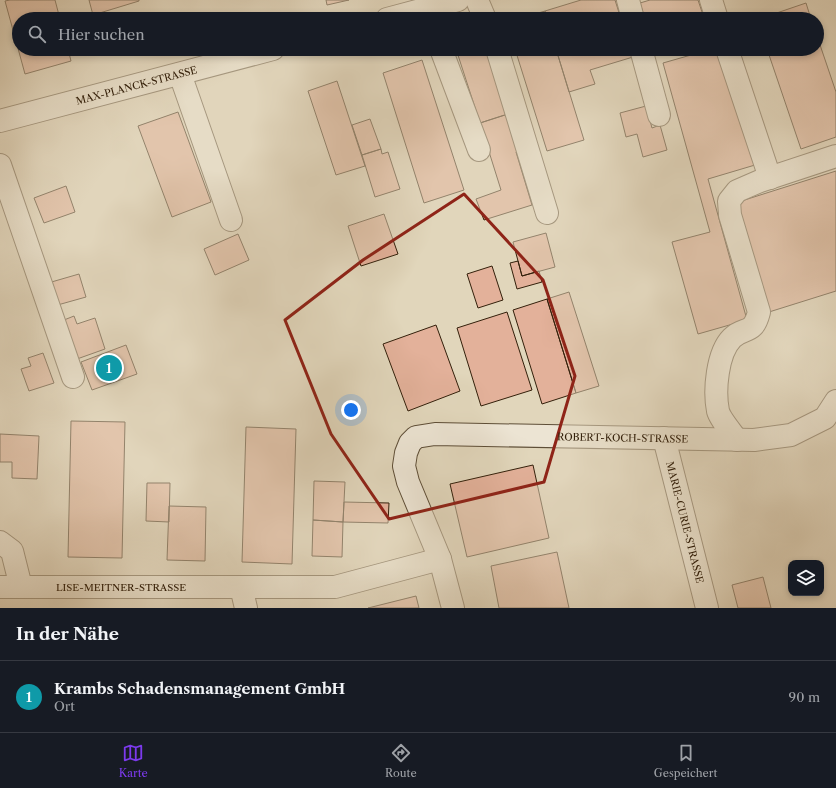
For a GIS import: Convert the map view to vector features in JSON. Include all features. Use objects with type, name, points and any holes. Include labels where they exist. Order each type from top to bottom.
[{"type":"street","points":[[431,12],[458,0]]},
{"type":"street","points":[[477,0],[482,12]]},
{"type":"street","points":[[628,0],[631,12]]},
{"type":"street","points":[[711,0],[715,12]]},
{"type":"street","name":"MAX-PLANCK-STRASSE","points":[[0,121],[247,56]]},
{"type":"street","points":[[444,56],[479,150]]},
{"type":"street","points":[[499,56],[547,213]]},
{"type":"street","points":[[643,56],[659,115]]},
{"type":"street","points":[[729,56],[770,178]]},
{"type":"street","points":[[180,74],[231,220]]},
{"type":"street","points":[[737,440],[718,413],[718,376],[721,356],[725,346],[734,336],[750,329],[757,323],[760,312],[730,215],[729,201],[737,191],[770,178],[836,156]]},
{"type":"street","points":[[0,165],[73,377]]},
{"type":"street","name":"ROBERT-KOCH-STRASSE","points":[[440,559],[408,482],[404,466],[406,453],[410,443],[416,437],[435,434],[754,440],[791,435],[825,418],[836,401]]},
{"type":"street","name":"MARIE-CURIE-STRASSE","points":[[664,438],[707,608]]},
{"type":"street","points":[[0,542],[12,551],[10,587]]},
{"type":"street","points":[[440,559],[453,608]]},
{"type":"street","name":"LISE-MEITNER-STRASSE","points":[[10,587],[335,587],[440,559]]},
{"type":"street","points":[[241,587],[246,608]]},
{"type":"highlighted area","points":[[464,194],[543,280],[575,376],[544,482],[389,519],[331,434],[285,320],[363,260]]},
{"type":"building","points":[[55,0],[58,12],[12,12],[12,27],[5,1]]},
{"type":"building","points":[[89,0],[139,0],[103,12],[92,12]]},
{"type":"building","points":[[326,0],[349,0],[327,5]]},
{"type":"building","points":[[581,0],[615,0],[619,12],[545,12]]},
{"type":"building","points":[[650,0],[698,0],[702,12],[643,12],[640,3]]},
{"type":"building","points":[[806,3],[809,12],[780,12]]},
{"type":"building","points":[[20,56],[70,56],[71,61],[25,74]]},
{"type":"building","points":[[458,56],[493,56],[511,113],[480,123]]},
{"type":"building","points":[[517,56],[558,56],[584,140],[547,151]]},
{"type":"building","points":[[558,56],[633,56],[590,70],[595,84],[569,92]]},
{"type":"building","points":[[688,56],[725,56],[755,165],[708,179],[747,320],[698,334],[672,242],[710,232],[663,63]]},
{"type":"building","points":[[769,56],[824,56],[836,92],[836,137],[801,149]]},
{"type":"building","points":[[422,60],[464,190],[424,203],[383,73]]},
{"type":"building","points":[[337,81],[365,166],[336,175],[308,91]]},
{"type":"building","points":[[646,106],[652,128],[660,125],[667,150],[643,157],[637,134],[626,137],[620,113]]},
{"type":"building","points":[[178,112],[211,202],[172,217],[138,126]]},
{"type":"building","points":[[511,113],[522,150],[516,152],[532,205],[484,220],[476,199],[501,190],[480,123]]},
{"type":"building","points":[[370,119],[381,149],[362,155],[352,125]]},
{"type":"building","points":[[381,149],[382,154],[388,152],[400,189],[375,197],[362,155]]},
{"type":"building","points":[[836,171],[836,291],[769,312],[735,203]]},
{"type":"building","points":[[66,186],[75,212],[44,223],[34,198]]},
{"type":"building","points":[[384,214],[398,254],[361,266],[348,226]]},
{"type":"building","points":[[546,233],[555,267],[522,276],[513,242]]},
{"type":"building","points":[[238,234],[249,260],[215,275],[204,249]]},
{"type":"building","points":[[518,261],[522,276],[539,271],[542,282],[517,289],[510,263]]},
{"type":"building","points":[[492,266],[503,300],[478,308],[467,274]]},
{"type":"building","points":[[79,274],[86,297],[54,306],[48,283]]},
{"type":"building","points":[[569,292],[599,386],[576,393],[547,299]]},
{"type":"building","points":[[547,299],[576,393],[542,404],[513,310]]},
{"type":"building","points":[[507,312],[532,390],[481,406],[457,328]]},
{"type":"building","points":[[74,316],[77,324],[95,318],[105,349],[77,359],[64,320]]},
{"type":"building","points":[[436,325],[460,391],[408,411],[383,344]]},
{"type":"building","points":[[126,345],[137,374],[92,390],[81,362]]},
{"type":"building","points":[[43,353],[54,383],[29,391],[21,369],[31,366],[28,358]]},
{"type":"building","points":[[71,421],[125,422],[122,558],[68,557]]},
{"type":"building","points":[[246,427],[296,429],[292,564],[242,562]]},
{"type":"building","points":[[0,434],[39,436],[37,479],[12,478],[12,462],[0,462]]},
{"type":"building","points":[[533,465],[549,538],[467,557],[450,484]]},
{"type":"building","points":[[314,481],[345,482],[343,522],[313,520]]},
{"type":"building","points":[[147,483],[170,483],[169,522],[146,521]]},
{"type":"building","points":[[344,502],[389,503],[388,523],[343,522]]},
{"type":"building","points":[[169,506],[206,507],[205,561],[167,560]]},
{"type":"building","points":[[313,520],[343,522],[342,557],[312,556]]},
{"type":"building","points":[[557,552],[569,608],[499,608],[491,566]]},
{"type":"building","points":[[763,577],[771,608],[738,608],[732,585]]},
{"type":"building","points":[[416,596],[419,608],[368,608]]},
{"type":"place","name":"Krambs Schadensmanagement GmbH","points":[[109,368]]}]
